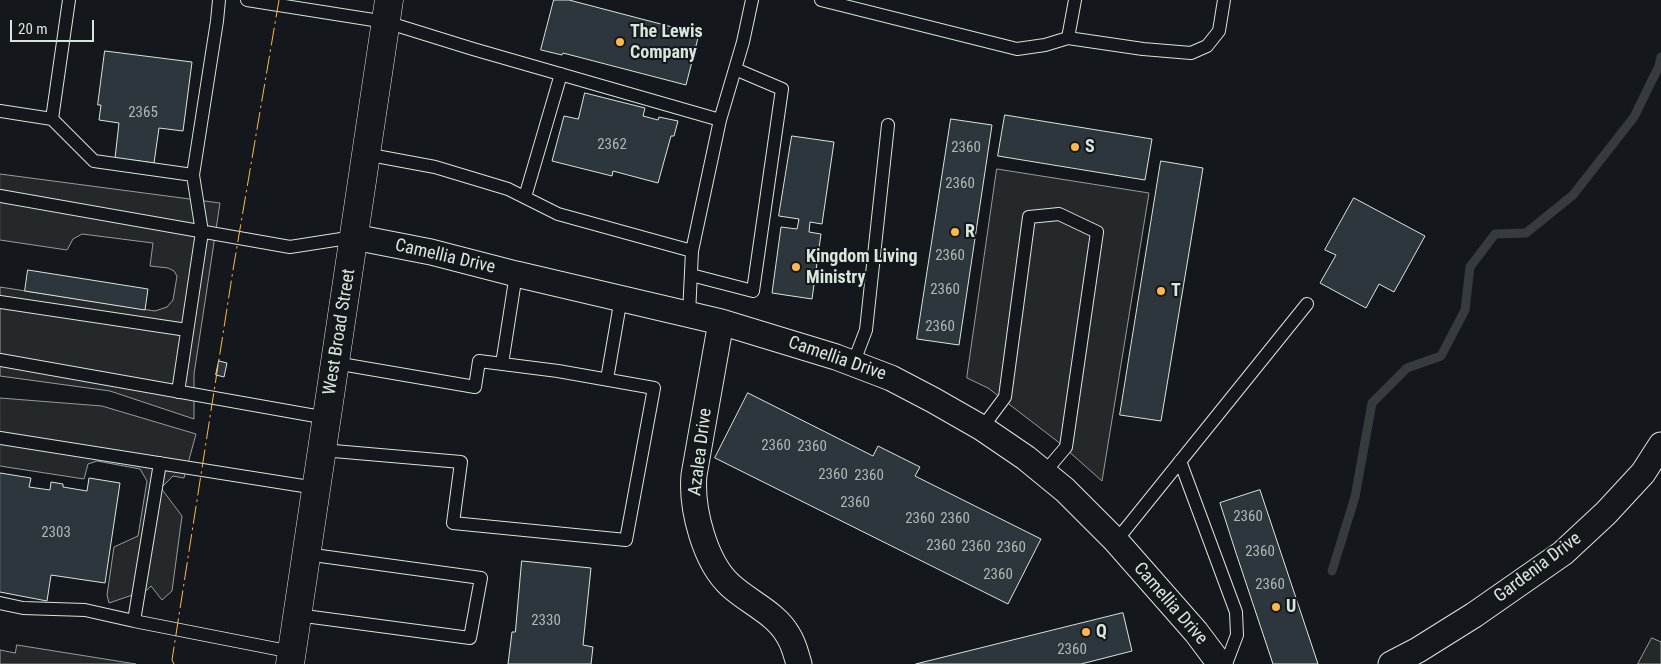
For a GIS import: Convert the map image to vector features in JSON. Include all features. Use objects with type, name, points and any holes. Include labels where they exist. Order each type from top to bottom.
[{"type":"main road","name":"West Broad Street","points":[[291,658],[365,154],[388,11]]},
{"type":"street","name":"Camellia Drive","points":[[354,237],[431,252],[516,274],[722,322],[891,378],[982,428],[1026,458],[1064,490],[1116,541],[1196,632],[1220,664]]},
{"type":"street","name":"Azalea Drive","points":[[722,322],[694,475],[692,492],[695,509],[710,560],[720,575],[780,625],[788,634],[799,664]]},
{"type":"street","name":"Gardenia Drive","points":[[1391,664],[1418,650],[1466,620],[1563,553],[1652,473],[1661,445]]},
{"type":"lane","points":[[52,119],[69,0]]},
{"type":"lane","points":[[178,392],[202,232],[194,175],[218,21],[219,0]]},
{"type":"lane","points":[[247,0],[388,11],[473,49],[720,120]]},
{"type":"lane","points":[[689,314],[692,251],[720,120],[744,42],[752,0]]},
{"type":"lane","points":[[821,0],[1017,49],[1045,45],[1068,38],[1144,49],[1191,53],[1207,46],[1219,31],[1224,0]]},
{"type":"lane","points":[[1068,38],[1075,0]]},
{"type":"lane","points":[[691,275],[753,291],[782,89],[735,70]]},
{"type":"lane","points":[[525,198],[561,74]]},
{"type":"lane","points":[[0,111],[52,119],[94,161],[194,175]]},
{"type":"lane","points":[[852,364],[866,330],[888,125]]},
{"type":"lane","points":[[365,154],[435,167],[508,189],[558,214],[692,251]]},
{"type":"lane","points":[[0,196],[290,247],[354,237]]},
{"type":"lane","points":[[982,428],[1005,397],[1029,217],[1059,214],[1097,232],[1066,447],[1044,473]]},
{"type":"lane","points":[[502,364],[516,274]]},
{"type":"lane","points":[[607,379],[621,298]]},
{"type":"lane","points":[[0,302],[187,330]]},
{"type":"lane","points":[[1116,541],[1307,304]]},
{"type":"lane","points":[[0,360],[327,418]]},
{"type":"lane","points":[[322,450],[461,462],[453,523],[626,540],[654,388],[558,371],[479,360],[475,387],[335,363]]},
{"type":"lane","points":[[0,438],[316,488]]},
{"type":"lane","points":[[1180,461],[1236,612],[1238,635],[1226,664]]},
{"type":"lane","points":[[134,621],[160,463]]},
{"type":"lane","points":[[297,615],[470,638],[481,578],[306,554]]},
{"type":"lane","points":[[0,603],[23,608],[85,610],[291,658]]},
{"type":"shaded area","points":[[997,169],[1149,193],[1102,481],[1057,441],[988,388],[967,378]]},
{"type":"shaded area","points":[[0,174],[220,203],[194,374],[194,419],[110,391],[0,376],[0,287],[155,311],[167,307],[173,300],[177,276],[174,271],[168,268],[150,266],[153,243],[82,234],[73,239],[67,250],[0,240]]},
{"type":"shaded area","points":[[0,398],[102,406],[196,434],[184,478],[173,476],[161,488],[182,516],[172,591],[162,600],[151,586],[147,590],[109,603],[107,595],[114,547],[138,536],[147,481],[140,469],[97,461],[88,464],[84,479],[0,466]]},
{"type":"shaded area","points":[[1652,638],[1661,642],[1661,664],[1638,664]]},
{"type":"shaded area","points":[[17,645],[136,664],[0,664],[0,650],[15,653]]},
{"type":"building","name":"The Lewis Company","points":[[554,0],[569,0],[699,34],[686,85],[563,53],[562,55],[541,50]]},
{"type":"building","points":[[105,51],[192,62],[183,131],[159,128],[154,163],[115,158],[119,123],[99,120],[101,105],[98,105]]},
{"type":"building","points":[[585,93],[645,108],[643,116],[658,120],[659,117],[678,121],[674,136],[671,136],[658,183],[613,171],[612,176],[552,161],[564,116],[578,119]]},
{"type":"building","name":"S","points":[[1005,115],[1152,139],[1145,180],[998,156]]},
{"type":"building","name":"R","points":[[951,119],[992,125],[959,345],[917,339]]},
{"type":"building","points":[[792,136],[834,142],[822,224],[810,222],[809,232],[821,234],[812,299],[772,293],[781,227],[797,229],[799,219],[779,216]]},
{"type":"building","name":"T","points":[[1161,161],[1203,168],[1161,421],[1120,415]]},
{"type":"building","points":[[1354,198],[1425,236],[1394,292],[1379,284],[1366,308],[1320,283],[1336,255],[1325,250]]},
{"type":"building","points":[[28,270],[148,289],[145,310],[25,291]]},
{"type":"building","points":[[219,361],[227,363],[224,377],[216,375]]},
{"type":"building","points":[[748,393],[873,456],[878,446],[920,467],[915,476],[1041,539],[1008,604],[715,458]]},
{"type":"building","points":[[0,473],[31,478],[29,487],[50,490],[51,482],[63,484],[63,487],[87,491],[89,478],[120,483],[105,583],[51,575],[47,601],[0,592]]},
{"type":"building","name":"U","points":[[1260,490],[1318,664],[1273,664],[1235,550],[1220,503]]},
{"type":"building","points":[[522,561],[591,568],[583,645],[593,647],[591,664],[508,664],[512,632],[515,632]]},
{"type":"building","name":"Q","points":[[1123,613],[1132,651],[1081,664],[916,664]]},
{"type":"waterway","points":[[1332,571],[1355,497],[1372,403],[1407,368],[1441,356],[1465,310],[1470,267],[1495,234],[1526,233],[1573,195],[1634,117],[1659,66],[1661,57]]},
{"type":"power","points":[[174,664],[172,660],[233,270],[279,0]]},
{"type":"place","name":"The Lewis Company","points":[[620,42]]},
{"type":"place","name":"S","points":[[1075,147]]},
{"type":"place","name":"R","points":[[955,232]]},
{"type":"place","name":"Kingdom Living Ministry","points":[[796,267]]},
{"type":"place","name":"T","points":[[1161,291]]},
{"type":"place","name":"U","points":[[1276,607]]},
{"type":"place","name":"Q","points":[[1086,632]]}]
